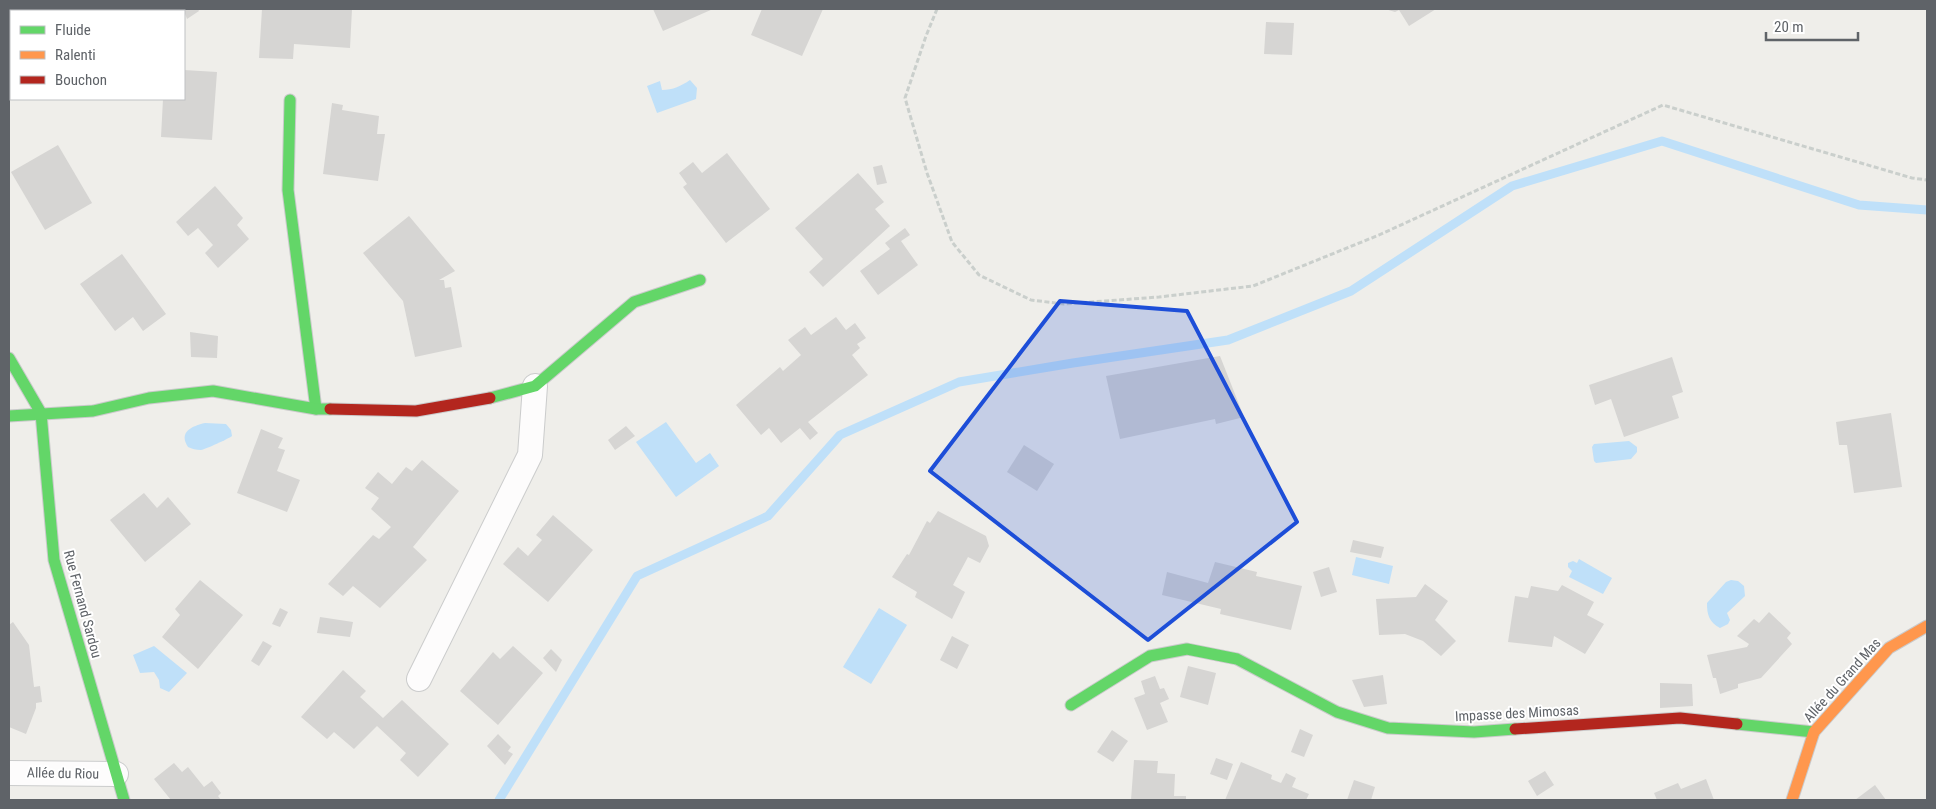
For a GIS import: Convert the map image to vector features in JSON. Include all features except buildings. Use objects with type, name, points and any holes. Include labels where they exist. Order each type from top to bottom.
[{"type":"street","points":[[290,100],[288,190],[316,409]]},
{"type":"street","points":[[9,416],[93,411],[149,398],[213,391],[316,409],[416,411],[473,402],[535,386],[634,302],[700,280]]},
{"type":"street","name":"Rue Fernand Sardou","points":[[9,358],[41,413],[54,560],[124,800]]},
{"type":"street","points":[[419,679],[530,455],[535,386]]},
{"type":"street","name":"Allée du Grand Mas","points":[[1792,800],[1814,732],[1889,648],[1927,626]]},
{"type":"street","name":"Impasse des Mimosas","points":[[1072,705],[1150,656],[1187,649],[1237,659],[1337,712],[1388,728],[1474,732],[1680,718],[1814,732]]},
{"type":"street","name":"Allée du Riou","points":[[9,773],[116,774]]},
{"type":"path","points":[[937,9],[905,98],[928,173],[952,242],[979,275],[1031,300],[1064,304],[1159,297],[1253,286],[1379,235],[1663,105],[1912,178],[1927,180]]},
{"type":"highlighted area","points":[[1060,301],[1187,311],[1297,522],[1148,640],[930,471]]},
{"type":"water","points":[[690,80],[697,88],[696,99],[657,113],[647,86],[660,81],[662,90],[666,90]]},
{"type":"water","points":[[666,422],[696,463],[710,453],[719,466],[676,497],[636,442]]},
{"type":"water","points":[[205,423],[226,424],[231,430],[232,436],[201,450],[188,447],[185,437],[188,431],[195,426]]},
{"type":"water","points":[[1629,441],[1637,447],[1637,452],[1631,459],[1596,463],[1594,461],[1592,447],[1594,444]]},
{"type":"water","points":[[1356,557],[1393,566],[1389,584],[1352,575]]},
{"type":"water","points":[[1579,559],[1612,578],[1603,594],[1569,577],[1572,571],[1568,567],[1568,563],[1573,561],[1577,563]]},
{"type":"water","points":[[1731,580],[1738,581],[1744,586],[1745,596],[1727,613],[1730,620],[1728,624],[1720,628],[1709,618],[1707,603],[1726,582]]},
{"type":"water","points":[[879,608],[907,625],[871,684],[843,667]]},
{"type":"water","points":[[154,646],[187,673],[169,692],[160,688],[159,680],[154,672],[140,673],[133,655]]},
{"type":"waterway","points":[[499,800],[637,576],[768,516],[840,435],[959,382],[1228,340],[1351,291],[1512,186],[1662,141],[1859,205],[1927,210]]},
{"type":"traffic: fast","points":[[290,100],[288,190],[316,409]]},
{"type":"traffic: fast","points":[[490,398],[535,386],[634,302],[700,280]]},
{"type":"traffic: fast","points":[[9,358],[41,413],[54,560],[124,800]]},
{"type":"traffic: fast","points":[[9,416],[93,411],[149,398],[213,391],[316,409],[330,409]]},
{"type":"traffic: fast","points":[[1071,705],[1150,656],[1187,649],[1237,659],[1337,712],[1388,728],[1474,732],[1515,729]]},
{"type":"traffic: fast","points":[[1737,724],[1814,732]]},
{"type":"traffic: slow","points":[[1792,800],[1814,732],[1889,648],[1927,626]]},
{"type":"traffic: jam","points":[[330,409],[416,411],[490,398]]},
{"type":"traffic: jam","points":[[1515,729],[1680,718],[1737,724]]}]
